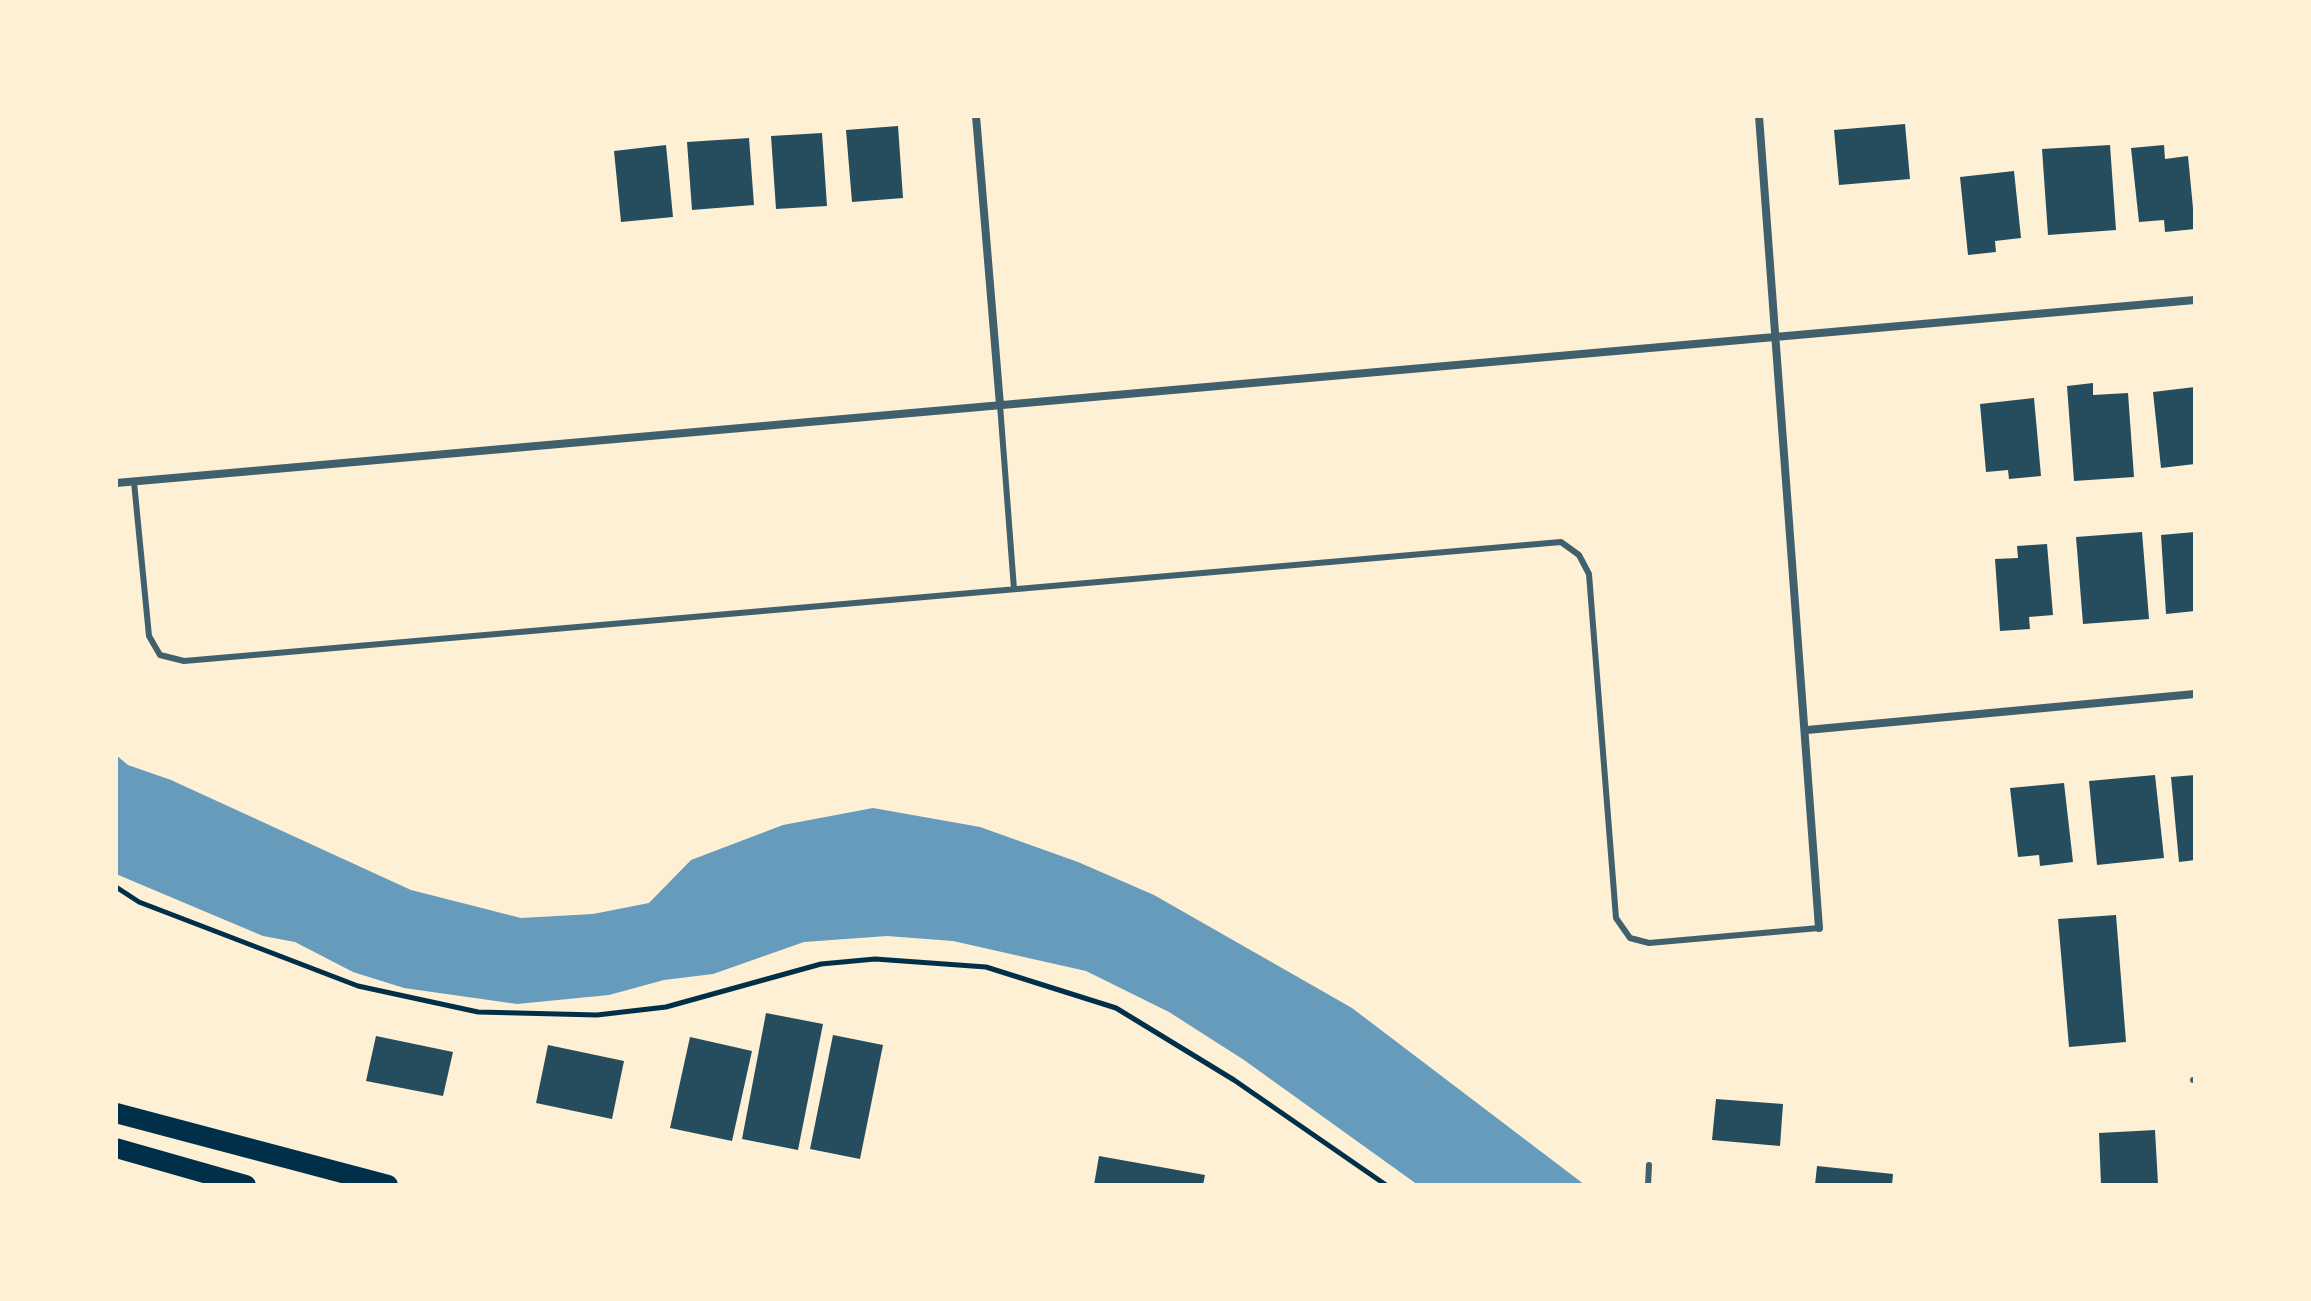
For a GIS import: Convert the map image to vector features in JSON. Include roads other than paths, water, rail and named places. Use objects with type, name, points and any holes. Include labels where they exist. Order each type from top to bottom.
[{"type":"main road","points":[[116,1113],[388,1185]]},
{"type":"main road","points":[[116,1148],[246,1185]]},
{"type":"street","points":[[976,116],[1000,405]]},
{"type":"street","points":[[1759,116],[1807,730],[1819,928]]},
{"type":"street","points":[[116,483],[2195,300]]},
{"type":"street","points":[[1807,730],[2195,694]]},
{"type":"lane","points":[[1000,405],[1014,589]]},
{"type":"lane","points":[[134,482],[149,636],[160,655],[184,661],[1561,542],[1579,555],[1589,574],[1616,918],[1630,938],[1649,943],[1819,928]]},
{"type":"lane","points":[[1648,1185],[1649,1165]]},
{"type":"water","points":[[116,755],[128,765],[171,780],[411,890],[521,918],[593,914],[649,903],[691,860],[783,825],[873,808],[980,827],[1078,862],[1154,895],[1352,1008],[1585,1185],[1418,1185],[1244,1060],[1169,1012],[1086,971],[953,941],[887,936],[804,942],[713,974],[664,980],[609,995],[517,1004],[404,988],[353,972],[295,942],[263,936],[116,874]]}]
